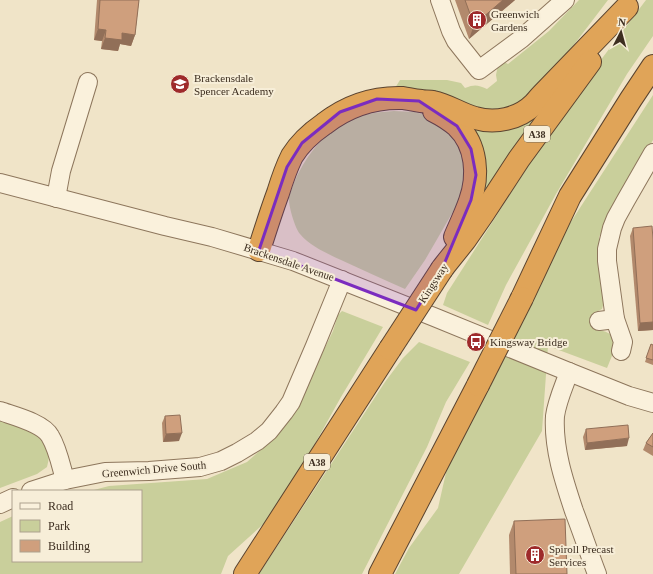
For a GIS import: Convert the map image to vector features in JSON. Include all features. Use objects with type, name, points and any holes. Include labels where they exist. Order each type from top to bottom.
[{"type":"highway","points":[[259,250],[287,167],[293,155],[314,131],[340,112],[377,99],[390,98],[432,102],[475,118],[492,121],[514,117],[526,111],[535,104],[629,3]]},
{"type":"highway","name":"Kingsway","points":[[245,574],[444,267],[465,240],[519,159],[600,47],[629,3]]},
{"type":"highway","points":[[380,574],[522,298],[570,196],[653,66]]},
{"type":"highway","points":[[419,101],[457,126],[467,139],[475,162],[476,175],[473,192],[444,267]]},
{"type":"street","points":[[440,0],[456,41],[479,70],[521,39],[565,0]]},
{"type":"street","points":[[56,198],[62,171],[88,82]]},
{"type":"street","points":[[621,351],[623,342],[607,320],[607,249],[616,218],[653,153]]},
{"type":"street","name":"Brackensdale Avenue","points":[[0,183],[212,237],[293,261],[629,396],[653,403]]},
{"type":"street","name":"Greenwich Drive South","points":[[34,490],[65,480],[105,472],[200,467],[221,461],[257,441],[269,431],[291,402],[342,280]]},
{"type":"street","points":[[569,372],[555,415],[557,448],[560,468],[597,574]]},
{"type":"street","points":[[0,412],[32,422],[50,434],[65,480]]},
{"type":"street","points":[[0,504],[12,498]]},
{"type":"highlighted area","points":[[377,99],[419,101],[457,126],[471,149],[476,175],[471,200],[442,269],[416,310],[259,250],[287,167],[302,143],[340,112]]},
{"type":"green space","points":[[579,0],[608,0],[541,88],[527,104],[493,116],[395,88],[400,80],[447,80],[461,83],[465,88],[476,86],[487,89],[497,81],[496,75],[498,65],[504,62],[508,64],[549,31]]},
{"type":"green space","points":[[646,0],[653,0],[653,36],[627,74],[556,194],[506,285],[488,325],[443,305],[447,293],[541,146],[591,73]]},
{"type":"green space","points":[[653,95],[653,140],[599,237],[605,298],[602,309],[594,313],[596,330],[608,333],[618,341],[607,368],[548,346],[542,431],[459,574],[395,574],[409,548],[438,508],[450,455],[565,231]]},
{"type":"green space","points":[[394,111],[415,112],[438,120],[467,152],[465,191],[425,260],[405,289],[331,255],[309,242],[300,234],[296,227],[289,201],[293,185],[302,166],[314,148],[329,133],[347,121],[357,117]]},
{"type":"green space","points":[[539,112],[481,198],[469,131],[474,125]]},
{"type":"green space","points":[[342,311],[383,327],[341,397],[298,474],[269,519],[228,556],[221,574],[0,574],[0,522],[12,516],[12,562],[142,562],[142,490],[94,490],[109,486],[207,479],[247,462],[272,440],[300,399],[333,331],[338,315]]},
{"type":"green space","points":[[419,342],[470,362],[446,402],[427,447],[362,574],[259,574],[385,382],[403,358]]},
{"type":"green space","points":[[0,419],[38,434],[47,446],[49,454],[47,467],[37,474],[0,488]]},
{"type":"building","points":[[100,0],[139,0],[135,35],[122,33],[122,40],[105,38],[106,30],[98,29]]},
{"type":"building","points":[[465,0],[503,0],[474,25]]},
{"type":"building","points":[[652,226],[653,322],[640,323],[633,228]]},
{"type":"building","points":[[651,344],[653,345],[653,360],[646,358]]},
{"type":"building","points":[[180,415],[182,433],[166,434],[165,416]]},
{"type":"building","points":[[628,425],[629,438],[587,443],[586,429]]},
{"type":"building","points":[[653,433],[653,447],[646,443]]},
{"type":"building","name":"Spiroll Precast Services","points":[[565,519],[567,574],[516,574],[514,521]]},
{"type":"place","name":"Greenwich Gardens","points":[[477,20]]},
{"type":"place","name":"Brackensdale Spencer Academy","points":[[180,84]]},
{"type":"place","name":"Kingsway Bridge","points":[[476,342]]},
{"type":"place","name":"Spiroll Precast Services","points":[[535,555]]}]
